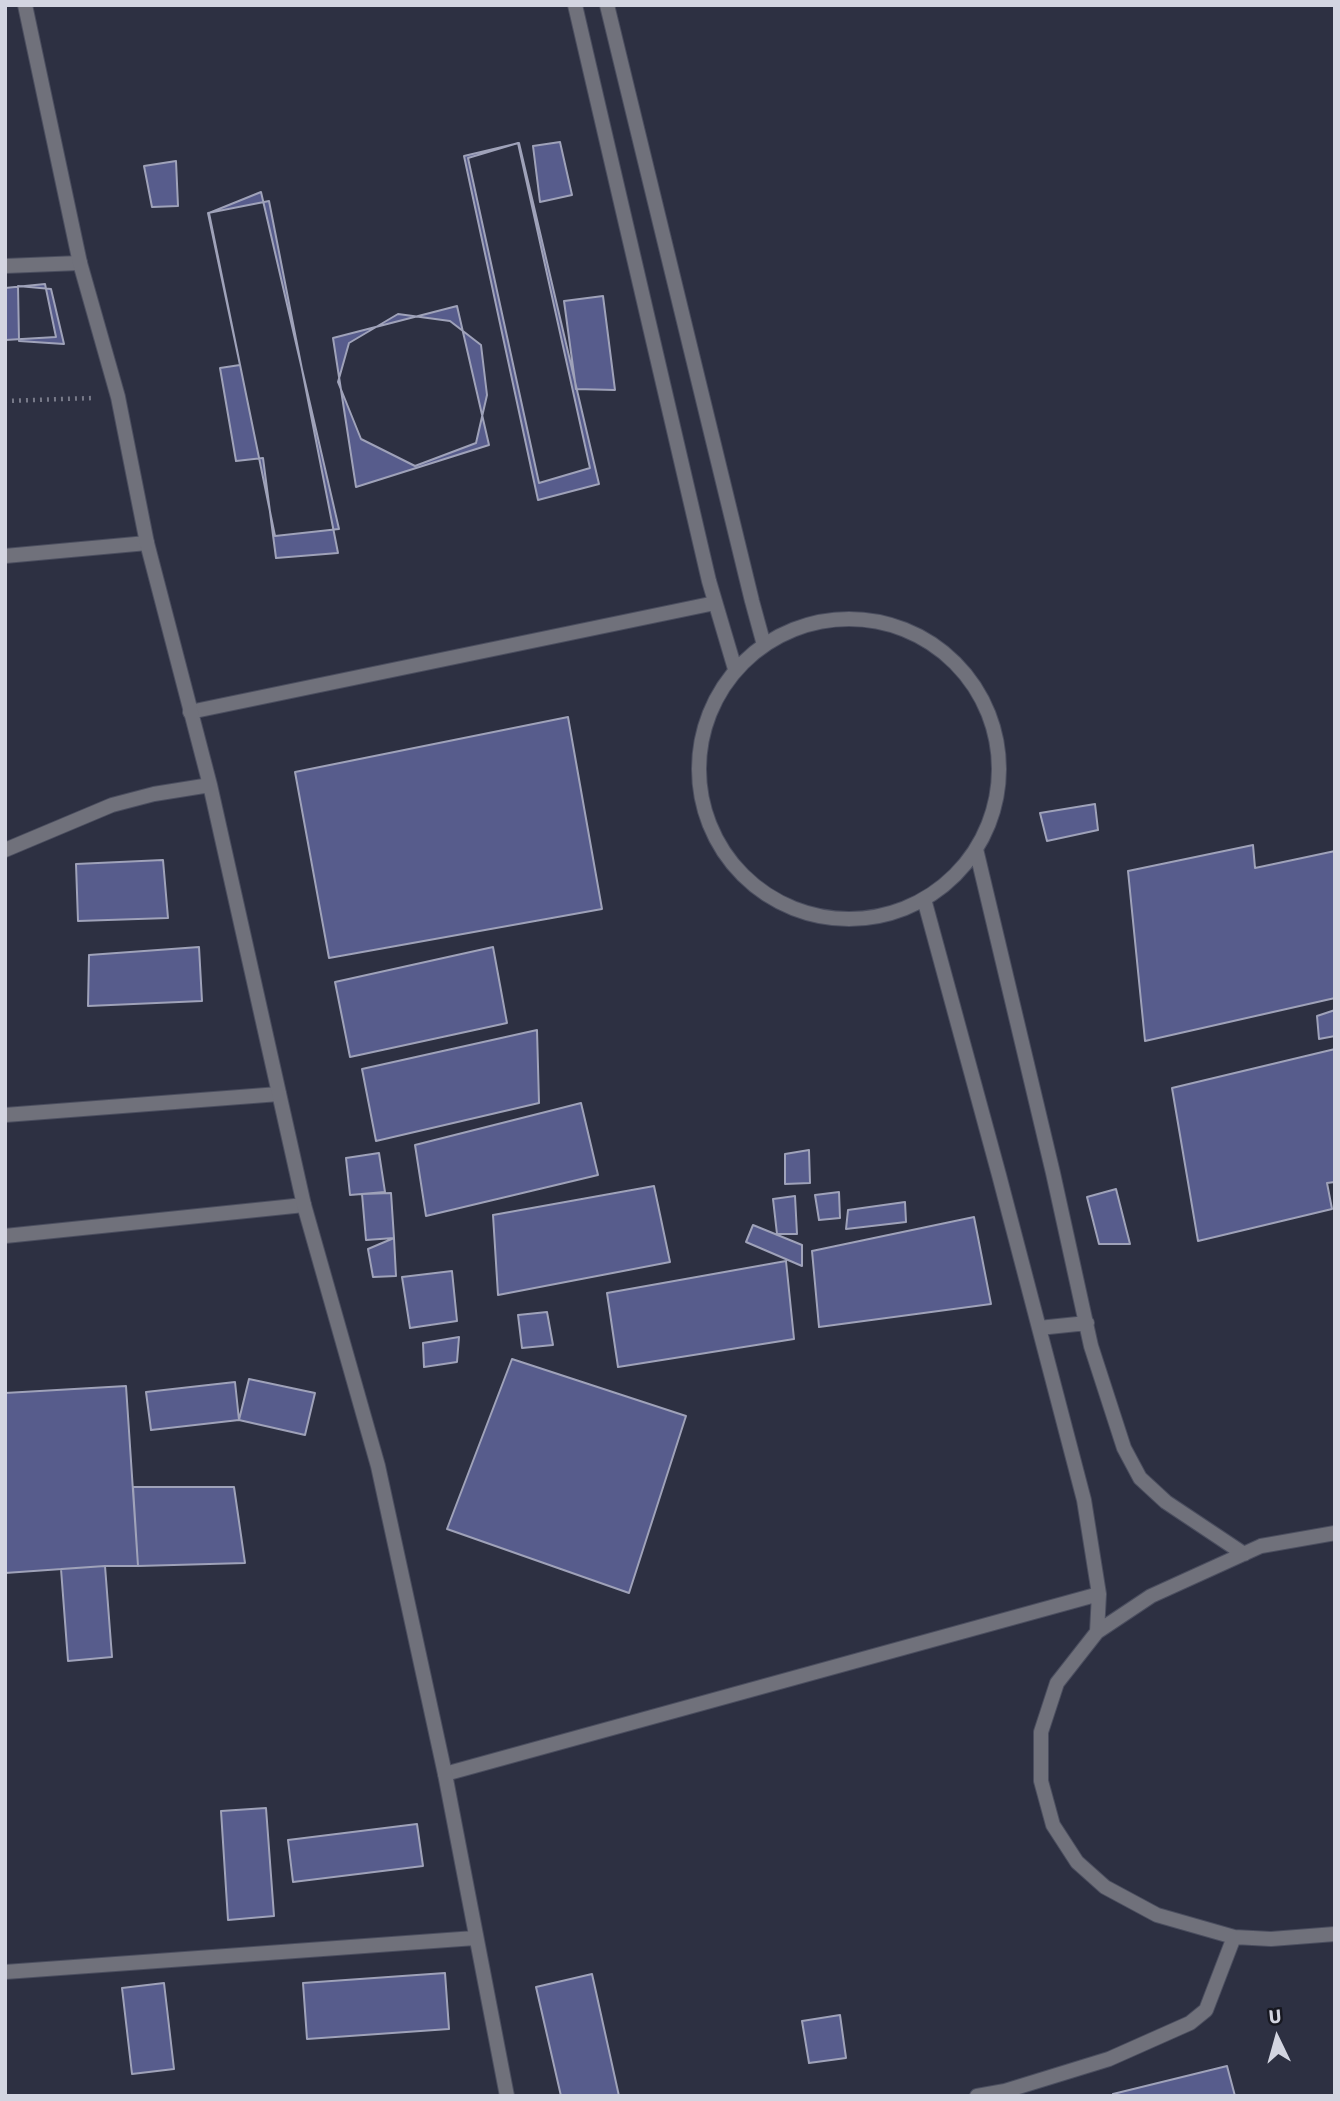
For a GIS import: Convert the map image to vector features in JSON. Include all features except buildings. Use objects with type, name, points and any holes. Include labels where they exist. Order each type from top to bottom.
[{"type":"street","points":[[25,5],[80,263],[118,397],[147,543],[210,785],[304,1206],[378,1466],[445,1774],[507,2096]]},
{"type":"street","points":[[575,5],[715,603],[735,669]]},
{"type":"street","points":[[607,5],[764,645]]},
{"type":"street","points":[[5,266],[80,263]]},
{"type":"street","points":[[5,556],[147,543]]},
{"type":"street","points":[[190,712],[715,603]]},
{"type":"street","points":[[844,618],[880,621],[914,633],[945,652],[970,679],[989,710],[998,745],[1000,781],[992,817],[976,849],[953,877],[924,899],[890,914],[854,919],[818,916],[783,905],[752,885],[727,859],[709,827],[699,792],[698,756],[705,721],[721,688],[735,669],[773,638],[807,624],[844,618]]},
{"type":"street","points":[[5,850],[112,805],[154,794],[210,785]]},
{"type":"street","points":[[976,849],[1095,1358],[1124,1448],[1140,1478],[1166,1502],[1244,1553]]},
{"type":"street","points":[[924,899],[1084,1500],[1099,1594],[1097,1632]]},
{"type":"street","points":[[5,1115],[279,1094]]},
{"type":"street","points":[[5,1236],[304,1206]]},
{"type":"street","points":[[1039,1328],[1087,1324]]},
{"type":"street","points":[[1335,1533],[1261,1546],[1244,1553],[1151,1596],[1097,1632],[1057,1683],[1041,1732],[1041,1781],[1053,1825],[1077,1862],[1105,1887],[1157,1915],[1234,1937],[1271,1939],[1335,1934]]},
{"type":"street","points":[[445,1774],[1099,1594]]},
{"type":"street","points":[[977,2096],[1005,2091],[1109,2059],[1190,2023],[1206,2010],[1234,1937]]},
{"type":"street","points":[[5,1972],[475,1938]]},
{"type":"path","points":[[5,401],[118,397]]}]
